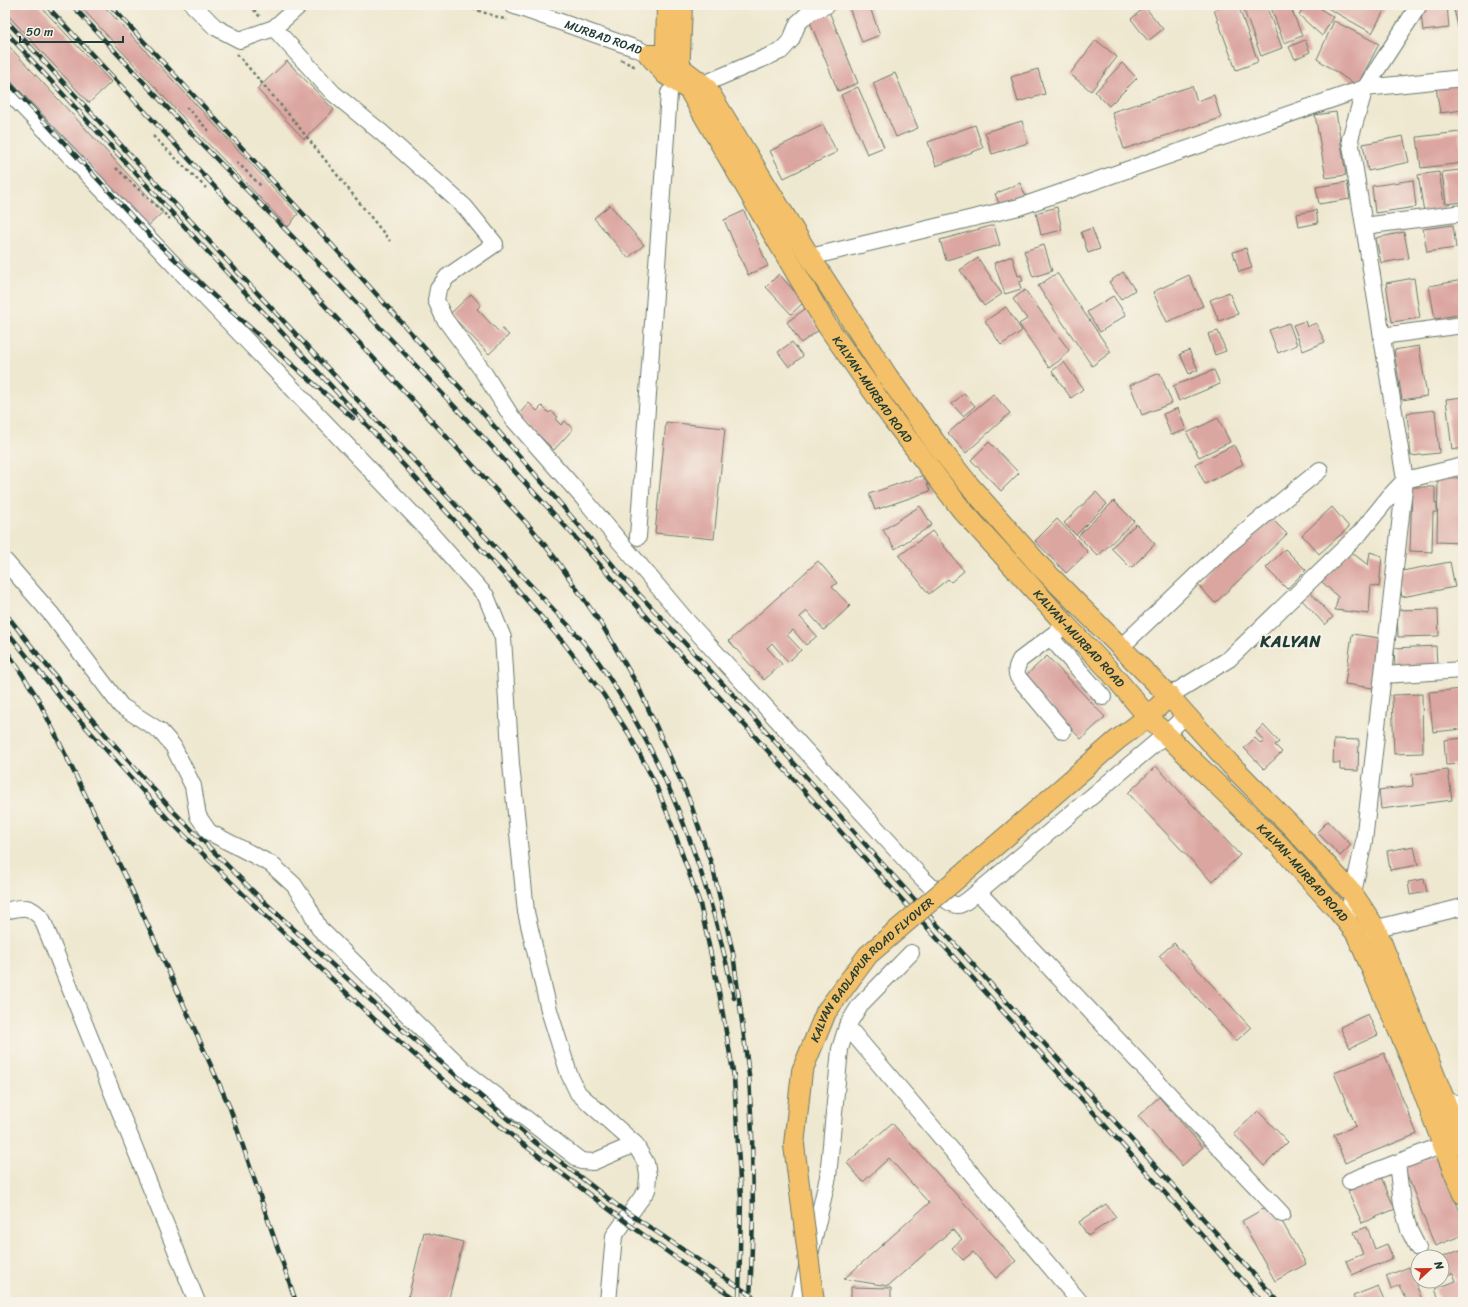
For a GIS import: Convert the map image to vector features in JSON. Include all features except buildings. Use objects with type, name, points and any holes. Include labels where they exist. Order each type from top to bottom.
[{"type":"main road","points":[[668,5],[675,75]]},
{"type":"main road","points":[[675,75],[682,5]]},
{"type":"main road","name":"KALYAN-MURBAD ROAD","points":[[675,75],[706,87],[810,257],[888,377],[969,485],[1041,567],[1169,696],[1353,894],[1376,929],[1419,1058],[1426,1096],[1443,1145],[1463,1194]]},
{"type":"main road","name":"KALYAN-MURBAD ROAD","points":[[675,75],[826,324],[891,417],[961,509],[1108,669],[1132,728],[1164,735],[1278,845],[1351,927],[1419,1058],[1454,1103],[1463,1146]]},
{"type":"main road","name":"KALYAN BADLAPUR ROAD FLYOVER","points":[[814,1302],[794,1145],[802,1071],[826,1012],[868,955],[1169,696]]},
{"type":"street","points":[[192,5],[214,27],[240,40],[274,28],[300,5]]},
{"type":"street","name":"MURBAD ROAD","points":[[512,5],[675,75]]},
{"type":"street","points":[[638,537],[675,75],[781,51],[791,40],[798,23],[810,12],[827,5]]},
{"type":"street","points":[[1418,5],[1365,88],[1350,139],[1405,480],[1364,840],[1353,894],[1351,927],[1376,929],[1463,907]]},
{"type":"street","points":[[274,28],[333,93],[382,133],[465,207],[495,244],[447,277],[438,289],[436,300],[444,318],[482,370],[513,419],[584,499],[686,620],[922,878],[949,902],[955,905],[961,904],[978,892],[1186,715]]},
{"type":"street","points":[[810,257],[1019,207],[1365,88],[1463,78]]},
{"type":"street","points":[[5,88],[425,527],[486,596],[503,638],[511,764],[526,912],[549,1010],[569,1074],[578,1093],[635,1144],[646,1163],[648,1175],[647,1190],[614,1236],[608,1302]]},
{"type":"street","points":[[1364,226],[1463,213]]},
{"type":"street","points":[[1382,336],[1463,325]]},
{"type":"street","points":[[1169,696],[1229,659],[1360,533],[1405,480],[1463,466]]},
{"type":"street","points":[[1121,647],[1226,546],[1320,470]]},
{"type":"street","points":[[5,561],[52,615],[121,706],[160,731],[173,746],[193,786],[198,816],[209,832],[271,864],[294,886],[308,906],[320,928],[468,1073],[582,1161],[593,1162],[635,1144]]},
{"type":"street","points":[[1063,731],[1018,677],[1016,667],[1020,660],[1066,625]]},
{"type":"street","points":[[1050,637],[1104,697]]},
{"type":"street","points":[[1383,675],[1463,670]]},
{"type":"street","points":[[978,892],[1282,1214]]},
{"type":"street","points":[[5,912],[26,907],[36,912],[42,919],[197,1302]]},
{"type":"street","points":[[800,1302],[828,1177],[840,1049],[847,1026],[860,1005],[911,953]]},
{"type":"street","points":[[847,1026],[1080,1302]]},
{"type":"street","points":[[1426,1096],[1454,1103]]},
{"type":"street","points":[[1350,1181],[1443,1145]]},
{"type":"street","points":[[1397,1163],[1402,1204],[1409,1230],[1418,1248]]},
{"type":"path","points":[[250,5],[260,17]]},
{"type":"path","points":[[237,54],[290,116],[390,241]]},
{"type":"path","points":[[186,107],[209,131]]},
{"type":"path","points":[[153,136],[206,188]]},
{"type":"path","points":[[237,162],[262,187]]},
{"type":"path","points":[[116,168],[170,219]]},
{"type":"railway","points":[[46,5],[532,529],[555,558],[602,625],[638,686],[689,799],[713,869],[733,953],[749,1075],[752,1134],[753,1217],[750,1302]]},
{"type":"railway","points":[[72,5],[189,131],[333,278],[564,525],[1053,1067],[1262,1302]]},
{"type":"railway","points":[[110,5],[333,246],[481,411],[623,577],[750,713],[879,860],[1279,1302]]},
{"type":"railway","points":[[5,19],[233,267],[565,621],[593,654],[638,726],[657,762],[674,800],[703,878],[715,918],[734,998]]},
{"type":"railway","points":[[5,31],[511,582],[563,642],[603,694],[629,734],[655,783],[700,904],[719,992],[734,1077],[741,1198],[739,1302]]},
{"type":"railway","points":[[5,79],[154,240],[214,296],[353,418]]},
{"type":"railway","points":[[5,613],[67,691],[171,809],[259,897],[404,1031],[536,1143],[618,1206],[761,1302]]},
{"type":"railway","points":[[5,629],[67,706],[167,818],[253,904],[374,1019],[442,1079],[515,1138],[627,1223],[741,1302]]},
{"type":"railway","points":[[5,648],[37,697],[132,890],[230,1108],[296,1302]]},
{"type":"district","name":"KALYAN","points":[[1291,641]]}]
